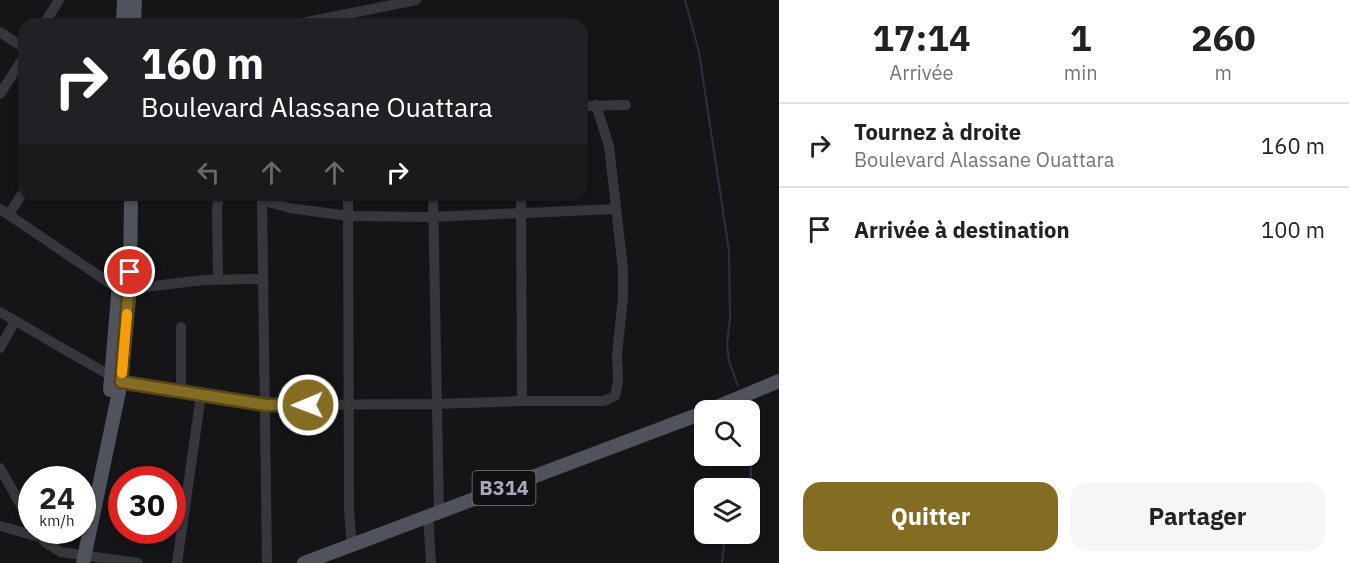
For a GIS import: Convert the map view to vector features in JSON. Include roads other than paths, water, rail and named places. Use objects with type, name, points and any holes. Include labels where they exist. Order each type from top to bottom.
[{"type":"main road","points":[[123,18],[124,0]]},
{"type":"main road","points":[[134,18],[135,0]]},
{"type":"main road","points":[[122,201],[125,289]]},
{"type":"main road","points":[[80,559],[117,381],[131,201]]},
{"type":"main road","name":"B314","points":[[733,400],[779,381]]},
{"type":"main road","name":"B314","points":[[304,563],[694,416]]},
{"type":"street","points":[[48,18],[59,0]]},
{"type":"street","points":[[327,18],[416,0]]},
{"type":"street","points":[[0,32],[18,44]]},
{"type":"street","points":[[0,94],[18,66]]},
{"type":"street","points":[[0,312],[117,381],[266,405],[604,401],[615,396],[618,381],[617,354],[623,298],[623,269],[609,146],[596,105]]},
{"type":"street","points":[[588,106],[626,105]]},
{"type":"street","points":[[18,197],[4,212],[125,289],[218,280],[263,279]]},
{"type":"street","points":[[218,201],[218,280]]},
{"type":"street","points":[[260,201],[266,405],[267,563]]},
{"type":"street","points":[[271,201],[290,208],[348,216],[432,217],[615,209]]},
{"type":"street","points":[[348,201],[349,511],[352,546]]},
{"type":"street","points":[[431,563],[436,404],[433,201]]},
{"type":"street","points":[[521,201],[522,401]]},
{"type":"street","points":[[0,348],[15,321]]},
{"type":"street","points":[[181,327],[181,392]]},
{"type":"street","points":[[177,563],[201,395]]},
{"type":"street","points":[[0,468],[18,500]]},
{"type":"street","points":[[0,526],[18,530]]},
{"type":"street","points":[[48,544],[80,559],[138,563]]},
{"type":"waterway","points":[[685,0],[699,52],[729,251],[730,319],[727,344],[729,361],[738,386]]},
{"type":"waterway","points":[[751,466],[751,478]]},
{"type":"waterway","points":[[722,563],[724,544]]}]
